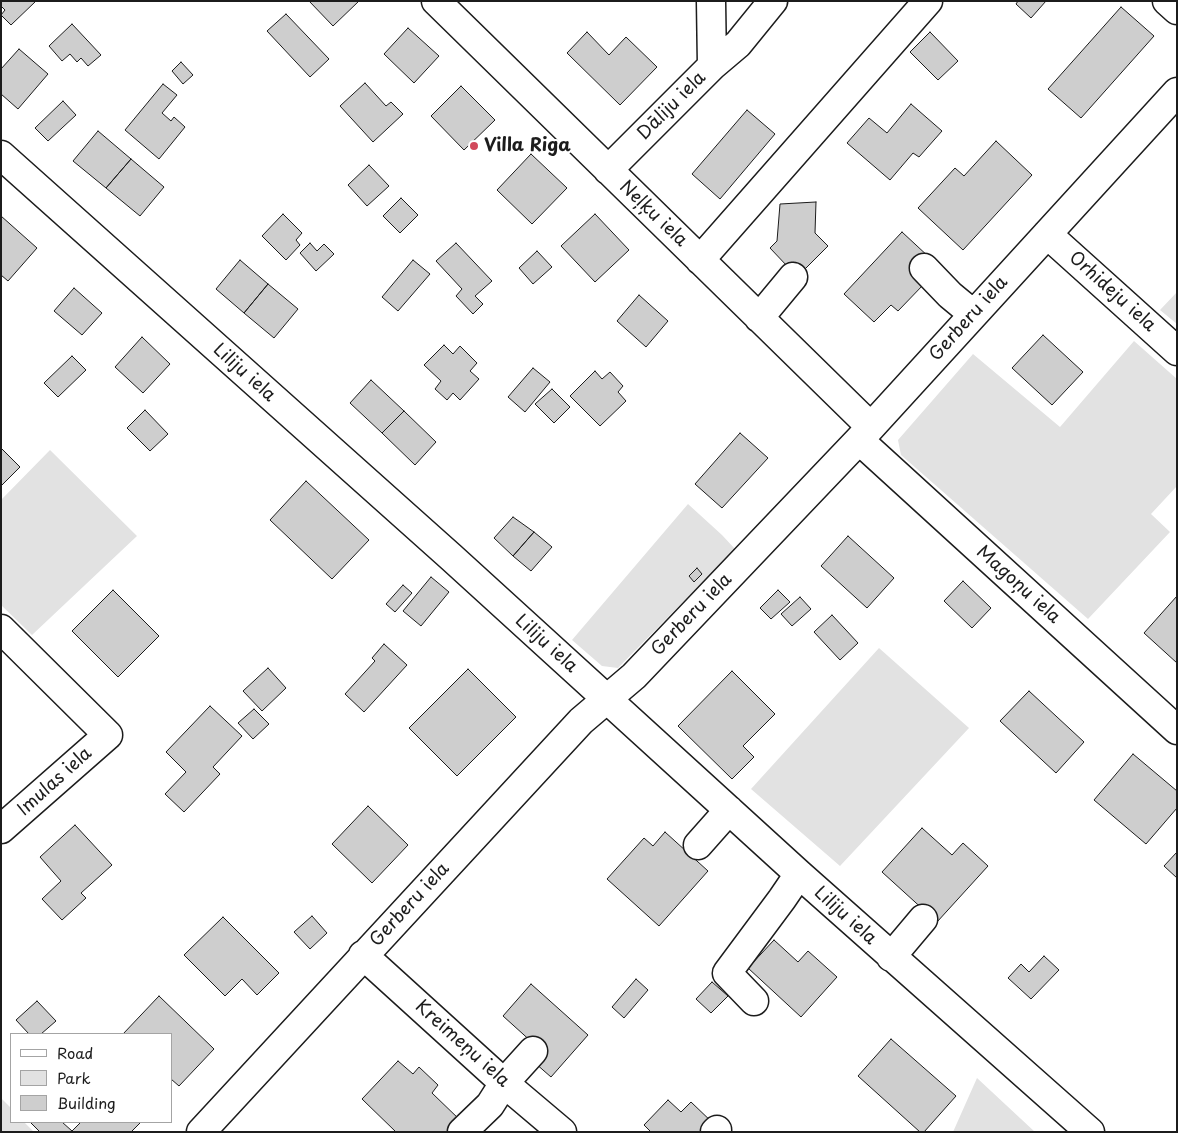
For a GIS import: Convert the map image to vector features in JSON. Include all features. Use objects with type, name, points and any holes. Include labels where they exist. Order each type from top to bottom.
[{"type":"street","name":"Neļķu iela","points":[[436,1],[759,318],[865,434]]},
{"type":"street","name":"Dāliju iela","points":[[608,170],[712,66],[711,1]]},
{"type":"street","points":[[712,66],[738,44],[774,1]]},
{"type":"street","points":[[700,260],[928,1]]},
{"type":"street","points":[[1167,1],[1177,10]]},
{"type":"street","name":"Gerberu iela","points":[[201,1132],[581,721],[634,676],[865,434],[1177,92]]},
{"type":"street","name":"Liliju iela","points":[[1,155],[451,557],[799,874],[1090,1132]]},
{"type":"street","name":"Orhideju iela","points":[[1047,234],[1177,351]]},
{"type":"street","points":[[924,268],[950,296],[973,314]]},
{"type":"street","points":[[759,318],[793,277]]},
{"type":"street","name":"Magoņu iela","points":[[865,434],[1177,730]]},
{"type":"street","name":"Imulas iela","points":[[1,629],[108,735],[1,829]]},
{"type":"street","points":[[698,845],[729,810]]},
{"type":"street","points":[[754,1002],[727,973],[799,874]]},
{"type":"street","points":[[891,956],[923,919]]},
{"type":"street","name":"Kreimeņu iela","points":[[363,955],[504,1083],[562,1132]]},
{"type":"street","points":[[462,1132],[490,1105],[504,1083],[533,1051]]},
{"type":"green space","points":[[1177,292],[1177,324],[1160,310]]},
{"type":"green space","points":[[1134,341],[1177,379],[1177,486],[1151,514],[1170,532],[1088,619],[901,455],[898,440],[973,354],[1060,427]]},
{"type":"green space","points":[[50,450],[137,536],[32,635],[1,605],[1,500]]},
{"type":"green space","points":[[688,504],[735,549],[618,668],[602,666],[572,640]]},
{"type":"green space","points":[[879,648],[969,728],[840,866],[751,789]]},
{"type":"green space","points":[[977,1078],[1035,1132],[953,1132]]},
{"type":"green space","points":[[1,1098],[10,1107],[10,1123],[25,1123],[34,1132],[1,1132]]},
{"type":"building","points":[[1,1],[36,1],[11,25],[1,15],[5,10],[1,6]]},
{"type":"building","points":[[309,1],[359,1],[333,26]]},
{"type":"building","points":[[1018,1],[1046,1],[1031,18],[1016,4]]},
{"type":"building","points":[[1121,7],[1154,36],[1081,118],[1048,89]]},
{"type":"building","points":[[286,14],[329,59],[310,77],[267,31]]},
{"type":"building","points":[[72,24],[101,55],[88,66],[81,58],[77,62],[70,54],[62,61],[49,46]]},
{"type":"building","points":[[408,28],[439,56],[414,83],[384,54]]},
{"type":"building","points":[[587,32],[609,55],[626,37],[657,67],[620,105],[567,53]]},
{"type":"building","points":[[930,32],[958,61],[938,80],[910,52]]},
{"type":"building","points":[[19,49],[48,74],[18,109],[1,94],[1,69]]},
{"type":"building","points":[[181,62],[193,75],[183,84],[172,71]]},
{"type":"building","points":[[365,83],[386,106],[391,102],[403,114],[373,142],[340,106]]},
{"type":"building","points":[[163,84],[177,95],[162,113],[171,121],[174,117],[185,127],[159,159],[125,130]]},
{"type":"building","points":[[461,86],[495,120],[464,150],[431,116]]},
{"type":"building","points":[[63,101],[76,115],[48,141],[35,128]]},
{"type":"building","points":[[911,104],[942,131],[919,157],[913,153],[890,180],[847,143],[869,118],[887,133]]},
{"type":"building","points":[[747,110],[775,134],[720,199],[692,174]]},
{"type":"building","points":[[98,131],[131,159],[106,188],[73,161]]},
{"type":"building","points":[[996,141],[1032,175],[963,250],[918,208],[955,168],[964,176]]},
{"type":"building","points":[[531,154],[567,188],[532,224],[497,190]]},
{"type":"building","points":[[131,159],[164,187],[140,216],[106,188]]},
{"type":"building","points":[[369,165],[389,186],[367,206],[348,185]]},
{"type":"building","points":[[401,198],[418,215],[400,233],[383,216]]},
{"type":"building","points":[[816,202],[815,233],[828,246],[803,271],[794,262],[788,267],[770,248],[777,241],[780,204]]},
{"type":"building","points":[[283,214],[302,233],[296,240],[300,245],[286,260],[262,236]]},
{"type":"building","points":[[595,214],[629,250],[595,282],[561,246]]},
{"type":"building","points":[[1,216],[37,248],[8,281],[1,275]]},
{"type":"building","points":[[902,232],[930,258],[924,284],[898,311],[891,305],[874,322],[844,294]]},
{"type":"building","points":[[310,243],[317,251],[324,244],[334,254],[316,271],[300,253]]},
{"type":"building","points":[[456,243],[492,281],[475,296],[483,304],[473,314],[456,296],[462,289],[436,261]]},
{"type":"building","points":[[537,251],[552,267],[533,284],[519,268]]},
{"type":"building","points":[[240,260],[268,284],[244,313],[216,289]]},
{"type":"building","points":[[413,260],[430,274],[398,311],[382,297]]},
{"type":"building","points":[[268,284],[298,309],[274,338],[244,313]]},
{"type":"building","points":[[74,288],[102,313],[82,335],[54,311]]},
{"type":"building","points":[[639,295],[668,321],[646,347],[617,321]]},
{"type":"building","points":[[1043,335],[1083,372],[1052,405],[1012,368]]},
{"type":"building","points":[[142,337],[170,364],[143,393],[115,367]]},
{"type":"building","points":[[444,345],[453,354],[460,346],[477,363],[470,371],[479,379],[460,400],[453,393],[447,400],[435,389],[441,381],[424,365]]},
{"type":"building","points":[[72,356],[86,370],[58,397],[44,383]]},
{"type":"building","points":[[533,368],[550,382],[525,412],[508,397]]},
{"type":"building","points":[[595,371],[602,379],[610,372],[623,386],[618,392],[626,401],[600,426],[570,396]]},
{"type":"building","points":[[371,380],[404,411],[382,433],[350,403]]},
{"type":"building","points":[[552,389],[570,407],[554,423],[535,404]]},
{"type":"building","points":[[145,410],[168,434],[150,451],[127,428]]},
{"type":"building","points":[[404,411],[436,442],[415,465],[382,433]]},
{"type":"building","points":[[740,433],[768,458],[722,508],[695,484]]},
{"type":"building","points":[[1,448],[20,467],[1,486]]},
{"type":"building","points":[[306,481],[369,540],[332,579],[270,520]]},
{"type":"building","points":[[513,517],[534,532],[513,556],[494,538]]},
{"type":"building","points":[[534,532],[552,547],[531,571],[513,556]]},
{"type":"building","points":[[848,536],[894,578],[867,608],[821,566]]},
{"type":"building","points":[[697,568],[702,574],[694,582],[689,576]]},
{"type":"building","points":[[431,577],[449,592],[421,626],[403,611]]},
{"type":"building","points":[[963,581],[991,608],[972,628],[944,601]]},
{"type":"building","points":[[403,585],[412,593],[395,612],[386,604]]},
{"type":"building","points":[[113,590],[159,636],[118,677],[72,631]]},
{"type":"building","points":[[778,590],[790,602],[771,619],[760,608]]},
{"type":"building","points":[[1177,596],[1177,663],[1144,633]]},
{"type":"building","points":[[800,597],[811,609],[792,626],[781,614]]},
{"type":"building","points":[[832,615],[858,643],[840,660],[814,632]]},
{"type":"building","points":[[384,644],[407,665],[364,712],[345,694],[375,661],[372,658]]},
{"type":"building","points":[[268,668],[286,688],[262,711],[243,691]]},
{"type":"building","points":[[468,669],[516,717],[457,776],[409,728]]},
{"type":"building","points":[[732,671],[775,714],[743,746],[754,757],[732,779],[678,726]]},
{"type":"building","points":[[1029,691],[1084,742],[1056,773],[1000,721]]},
{"type":"building","points":[[210,706],[242,736],[213,767],[220,774],[184,812],[165,794],[186,772],[166,752]]},
{"type":"building","points":[[254,709],[269,724],[253,739],[238,723]]},
{"type":"building","points":[[1133,754],[1177,791],[1177,808],[1146,844],[1094,800]]},
{"type":"building","points":[[368,806],[408,845],[372,883],[332,844]]},
{"type":"building","points":[[75,825],[112,865],[81,893],[86,898],[62,920],[42,899],[61,881],[40,857]]},
{"type":"building","points":[[922,828],[952,855],[963,843],[988,866],[937,922],[882,872]]},
{"type":"building","points":[[665,832],[708,871],[659,926],[607,879],[644,838],[653,846]]},
{"type":"building","points":[[1177,852],[1177,878],[1164,866]]},
{"type":"building","points":[[312,916],[327,933],[310,949],[294,932]]},
{"type":"building","points":[[223,917],[279,973],[257,995],[242,979],[225,996],[184,955]]},
{"type":"building","points":[[774,940],[798,962],[808,951],[837,977],[801,1017],[748,968]]},
{"type":"building","points":[[1044,956],[1059,970],[1031,999],[1008,978],[1021,964],[1029,972]]},
{"type":"building","points":[[636,979],[648,990],[624,1018],[612,1007]]},
{"type":"building","points":[[712,982],[728,996],[711,1013],[696,999]]},
{"type":"building","points":[[531,984],[588,1035],[551,1077],[535,1063],[544,1053],[503,1016]]},
{"type":"building","points":[[159,996],[214,1049],[179,1086],[172,1080],[172,1033],[124,1033]]},
{"type":"building","points":[[37,1001],[56,1021],[42,1033],[28,1033],[16,1020]]},
{"type":"building","points":[[891,1039],[956,1096],[924,1132],[920,1132],[858,1076]]},
{"type":"building","points":[[398,1061],[413,1074],[419,1067],[438,1085],[432,1093],[461,1121],[450,1132],[396,1132],[362,1099]]},
{"type":"building","points":[[668,1100],[681,1112],[691,1102],[715,1125],[709,1132],[651,1132],[644,1125]]},
{"type":"building","points":[[31,1123],[63,1123],[72,1131],[80,1123],[140,1123],[131,1132],[40,1132]]},
{"type":"place","name":"Villa Riga","points":[[474,146]]}]
